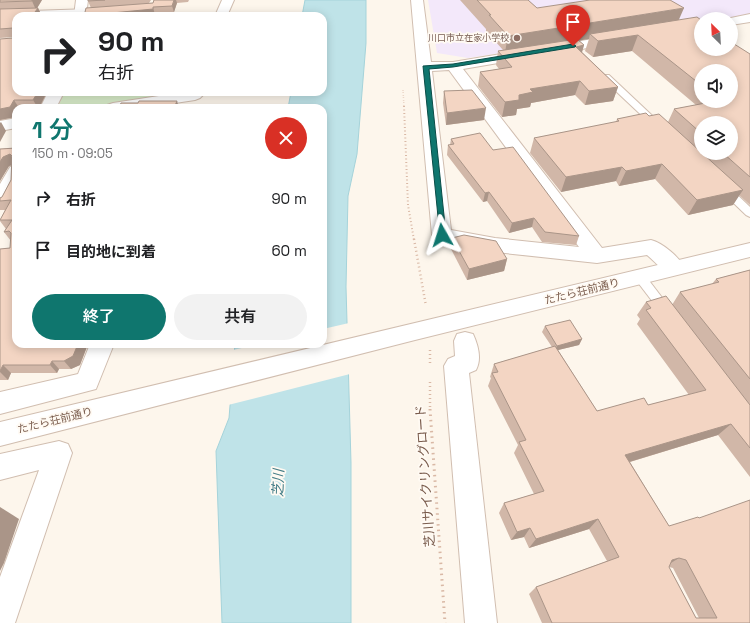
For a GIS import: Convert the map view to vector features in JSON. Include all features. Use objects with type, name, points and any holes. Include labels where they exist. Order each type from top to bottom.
[{"type":"street","points":[[223,12],[228,0]]},
{"type":"street","points":[[417,0],[442,235],[495,245],[597,256],[651,247],[675,268]]},
{"type":"street","points":[[738,20],[750,18]]},
{"type":"street","points":[[425,67],[453,66],[634,37]]},
{"type":"street","points":[[453,66],[597,256]]},
{"type":"street","points":[[145,104],[194,98]]},
{"type":"street","points":[[0,126],[12,124]]},
{"type":"street","points":[[0,202],[12,179]]},
{"type":"street","name":"たたら荘前通り","points":[[0,434],[422,329],[750,250]]},
{"type":"street","points":[[465,341],[468,363],[456,366],[481,623]]},
{"type":"street","points":[[0,403],[87,382],[100,348]]},
{"type":"street","points":[[0,467],[59,452],[0,620]]},
{"type":"lane","points":[[32,12],[81,9],[95,11]]},
{"type":"lane","points":[[0,14],[12,13]]},
{"type":"lane","points":[[573,46],[585,57]]},
{"type":"lane","points":[[602,73],[665,132]]},
{"type":"lane","points":[[716,180],[750,213]]},
{"type":"lane","points":[[640,276],[674,321]]},
{"type":"path","points":[[403,87],[408,205],[422,329],[430,366]]},
{"type":"path","name":"芝川サイクリングロード","points":[[430,381],[430,419],[445,623]]},
{"type":"shaded area","name":"川口市立在家小学校","points":[[428,0],[750,0],[750,15],[738,17],[738,12],[694,12],[694,23],[468,58],[437,53]]},
{"type":"green space","points":[[62,96],[176,96],[122,104],[59,104]]},
{"type":"water","name":"芝川","points":[[305,0],[366,0],[366,43],[357,154],[348,196],[346,287],[351,463],[351,623],[222,623],[216,451],[229,418],[235,348],[327,348],[327,104],[289,104],[290,96],[327,96],[327,12],[303,12]]},
{"type":"pier","points":[[349,323],[350,374],[228,405],[233,350],[242,348],[327,348],[327,328]]},
{"type":"building","points":[[0,0],[32,0],[32,1],[0,2]]},
{"type":"building","points":[[154,0],[174,0],[172,6],[153,7],[153,9],[122,12],[85,12],[86,8],[153,3]]},
{"type":"building","points":[[477,0],[528,0],[537,8],[590,0],[670,0],[684,8],[508,36]]},
{"type":"building","points":[[38,8],[35,12],[12,12],[12,28],[0,29],[0,9]]},
{"type":"building","points":[[694,17],[694,56],[738,56],[738,46],[750,54],[750,177],[731,160],[738,160],[738,116],[694,116],[694,127],[674,109],[694,105],[694,108],[738,108],[738,64],[694,64],[694,79],[638,35],[598,41],[590,34]]},
{"type":"building","points":[[12,38],[12,96],[36,96],[33,100],[14,100],[10,107],[0,109],[0,39]]},
{"type":"building","points":[[577,39],[584,45],[576,47],[618,87],[589,91],[580,81],[530,89],[533,92],[519,95],[519,100],[505,102],[480,72],[512,67],[498,51]]},
{"type":"building","points":[[472,90],[486,108],[447,113],[444,91]]},
{"type":"building","points":[[139,101],[177,101],[176,104],[121,104],[138,103]]},
{"type":"building","points":[[646,113],[649,116],[659,114],[694,146],[694,160],[710,160],[743,190],[697,200],[662,164],[626,171],[622,167],[566,177],[534,138],[619,121],[617,119]]},
{"type":"building","points":[[480,133],[493,150],[513,147],[579,236],[545,232],[534,218],[512,223],[489,192],[485,193],[448,145],[454,144],[451,139]]},
{"type":"building","points":[[12,148],[12,156],[10,154],[3,157],[0,162],[0,149]]},
{"type":"building","points":[[12,156],[12,220],[0,220],[11,200],[0,201],[0,198],[11,180]]},
{"type":"building","points":[[12,220],[12,348],[76,348],[73,356],[64,361],[52,361],[50,365],[3,365],[0,371],[0,249],[10,248],[11,233],[9,231],[4,232]]},
{"type":"building","points":[[464,235],[496,241],[507,259],[469,269],[452,238]]},
{"type":"building","points":[[750,270],[750,379],[680,292],[719,282],[716,279]]},
{"type":"building","points":[[666,296],[750,405],[750,448],[731,424],[625,455],[669,526],[698,517],[699,518],[750,500],[750,623],[552,623],[536,587],[619,557],[598,519],[536,539],[530,528],[517,532],[504,503],[544,491],[519,442],[526,440],[492,373],[498,372],[494,364],[555,346],[597,411],[644,398],[648,405],[706,390],[646,310],[651,308],[646,302]],"holes":[[[679,558],[686,560],[717,618],[696,618],[669,567],[672,560]]]},
{"type":"building","points":[[570,320],[582,339],[557,346],[545,326]]},
{"type":"place","name":"川口市立在家小学校","points":[[517,38]]},
{"type":"route","points":[[442,235],[425,67],[453,66],[573,46]]}]
